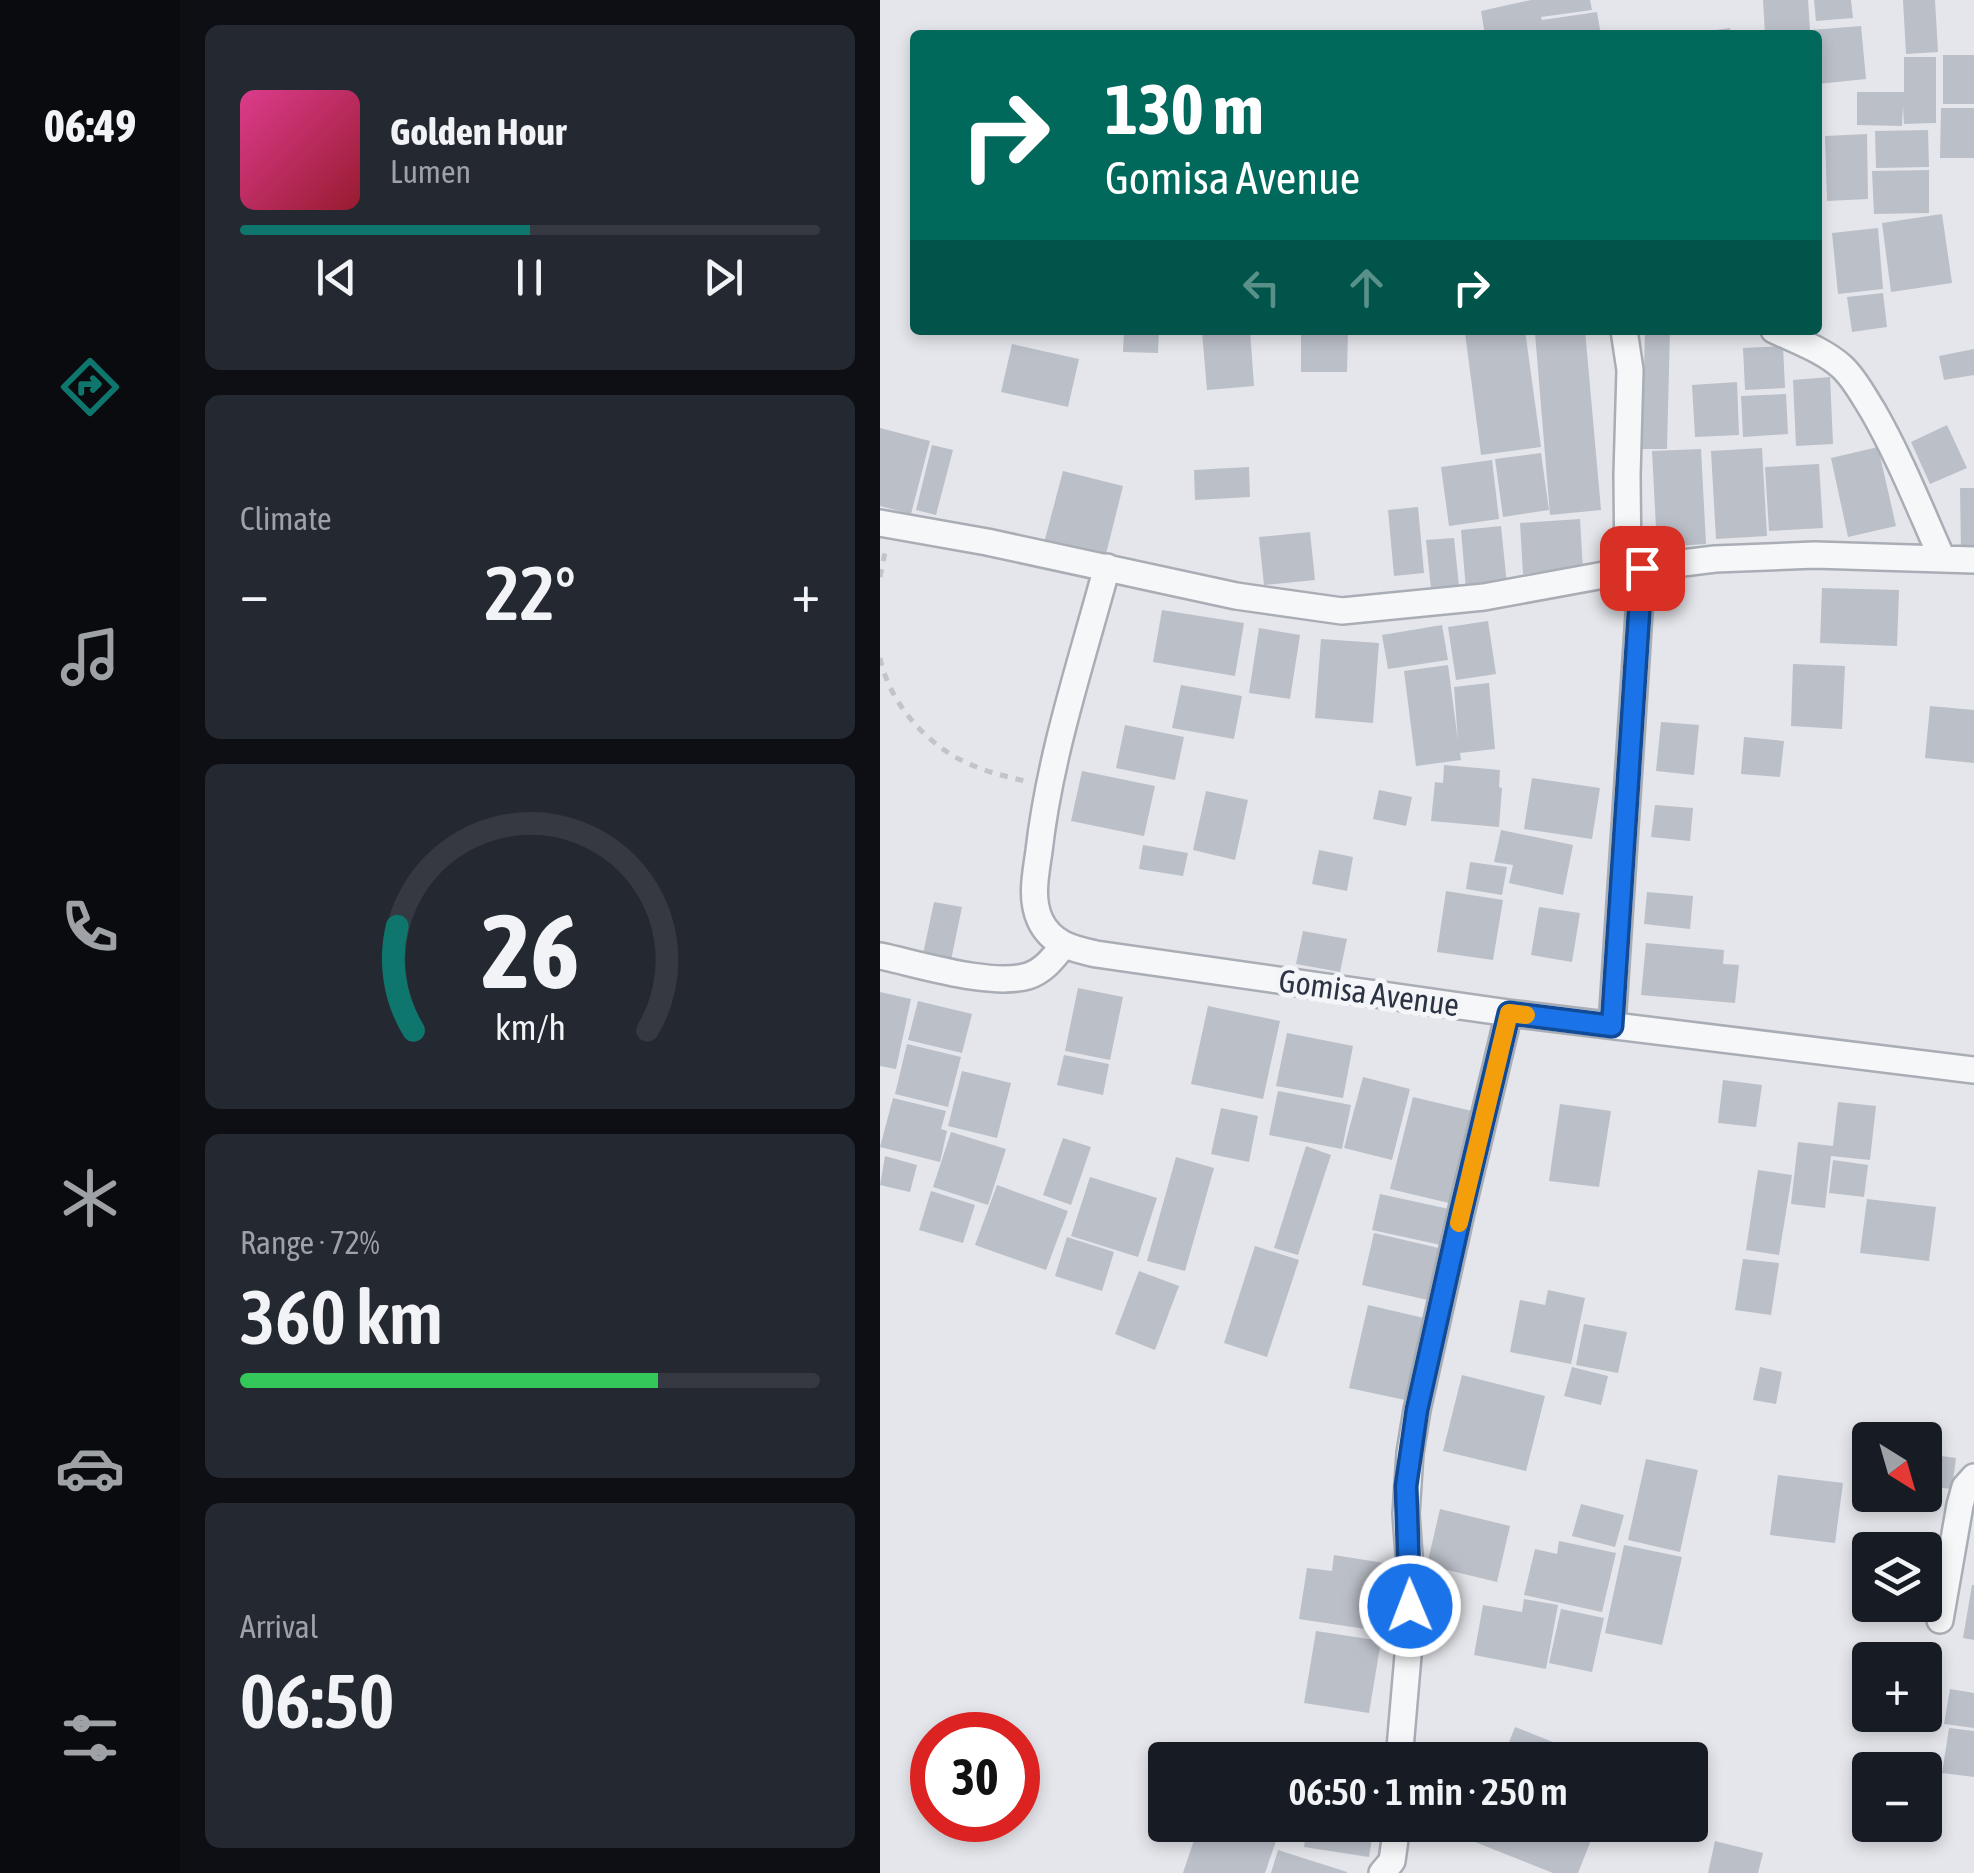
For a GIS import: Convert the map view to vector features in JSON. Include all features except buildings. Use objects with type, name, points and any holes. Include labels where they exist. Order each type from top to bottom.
[{"type":"street","points":[[1612,1026],[1635,570],[1626,475],[1630,370],[1625,335]]},
{"type":"street","points":[[1784,335],[1843,368],[1863,394],[1906,476],[1942,558]]},
{"type":"street","points":[[880,522],[1107,566],[1236,596],[1342,611],[1484,598],[1714,559],[1798,556],[1974,560]]},
{"type":"street","points":[[880,956],[979,976],[1013,978],[1048,965],[1063,946],[1040,920],[1034,899],[1048,786],[1107,566]]},
{"type":"street","name":"Gomisa Avenue","points":[[1063,946],[1096,954],[1509,1013],[1974,1070]]},
{"type":"street","points":[[1401,1742],[1410,1644],[1406,1514],[1410,1453],[1509,1013]]},
{"type":"street","points":[[1942,1608],[1960,1505],[1965,1487],[1974,1477]]},
{"type":"street","points":[[1382,1873],[1392,1860],[1395,1842]]},
{"type":"path","points":[[880,658],[898,702],[938,744],[962,761],[992,773],[1048,786]]},
{"type":"slow traffic","points":[[1459,1223],[1509,1013],[1526,1015]]},
{"type":"route","points":[[1410,1606],[1406,1486],[1417,1410],[1509,1013],[1612,1026],[1642,568]]}]
